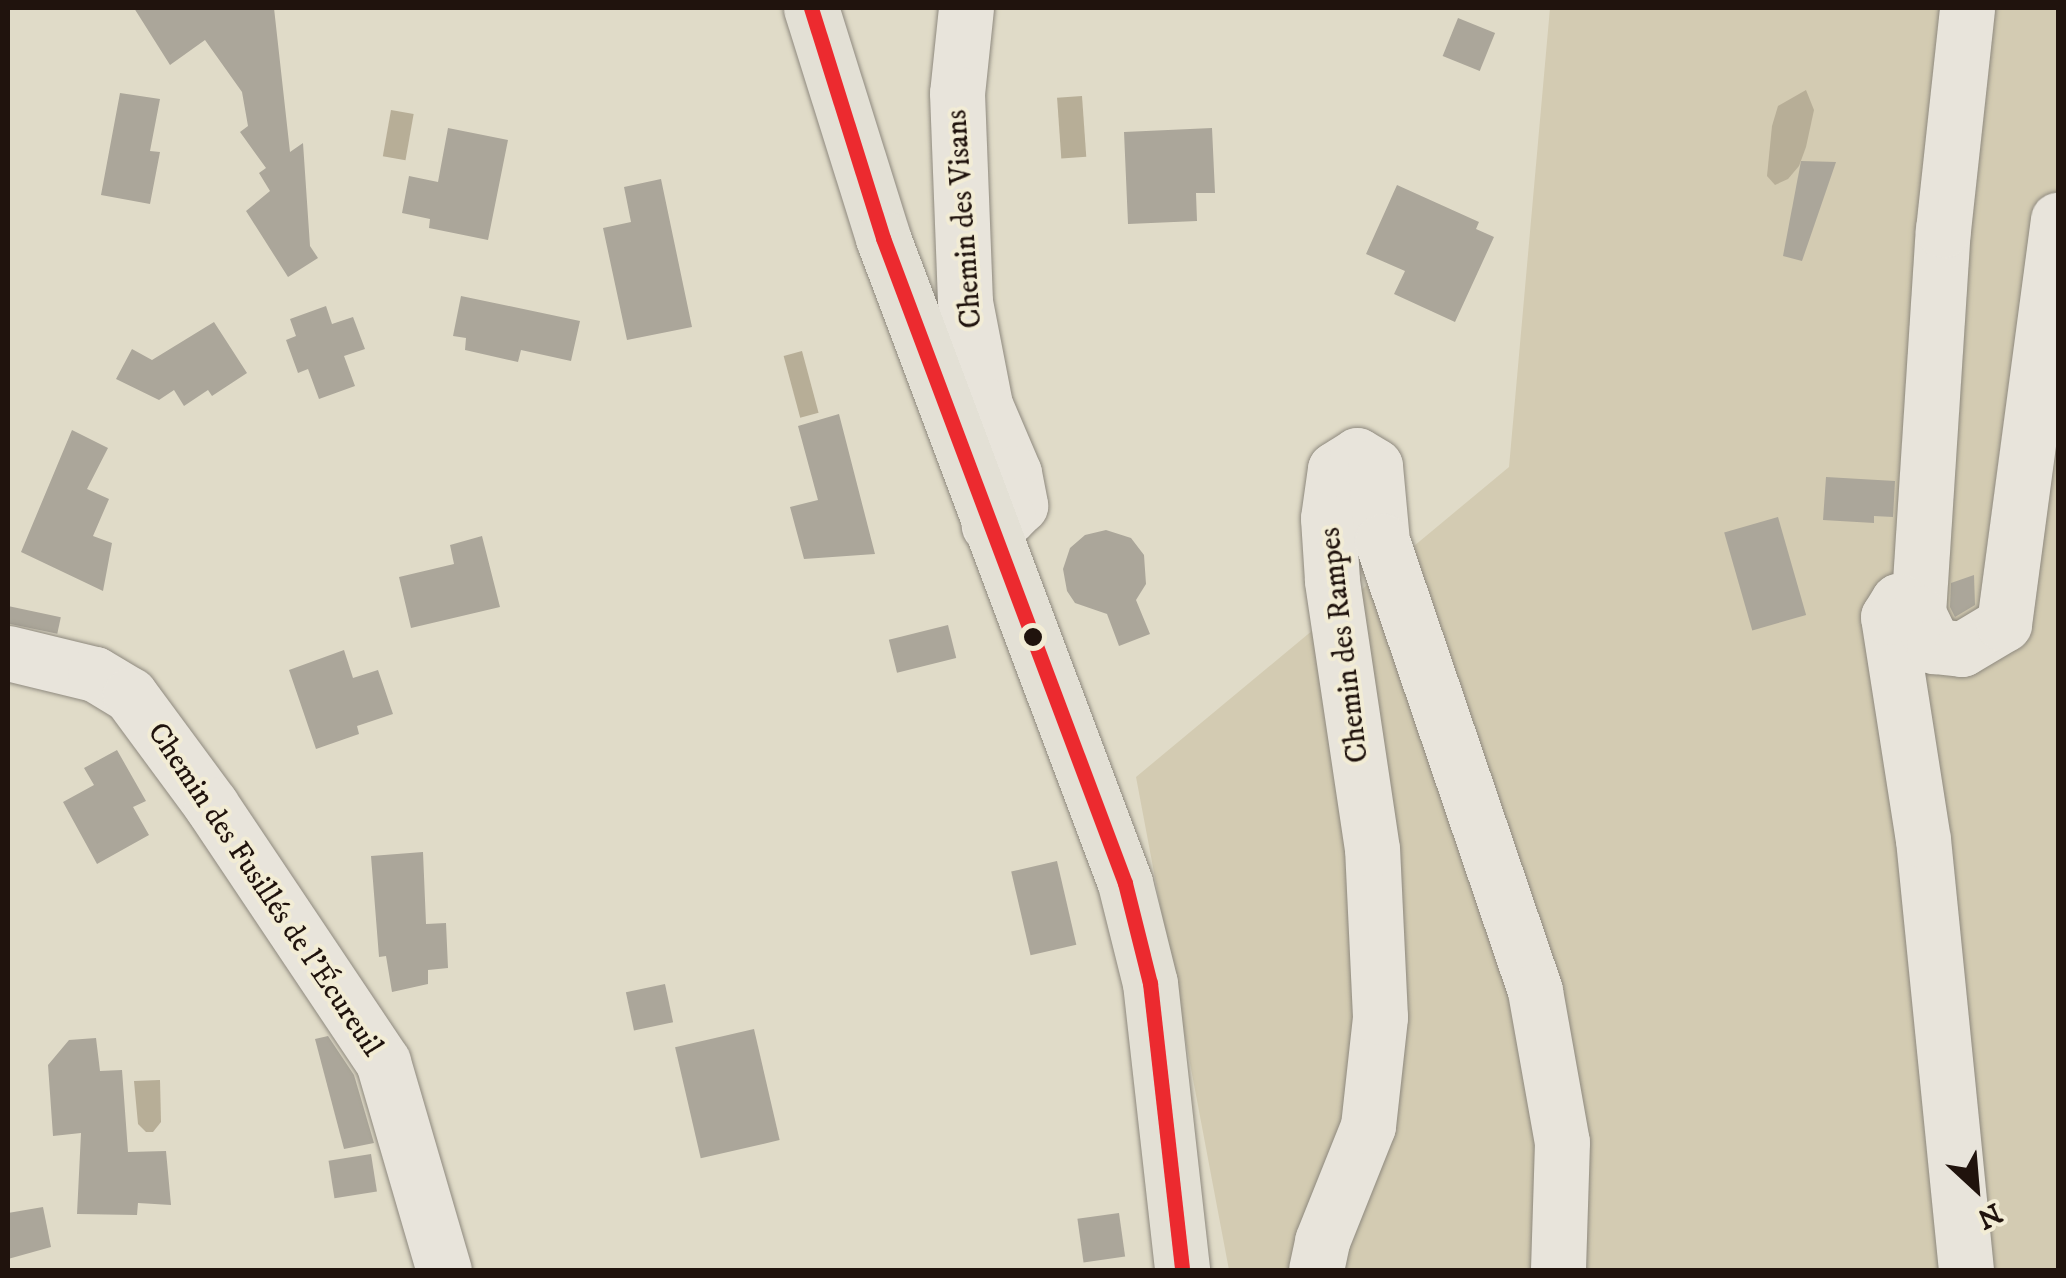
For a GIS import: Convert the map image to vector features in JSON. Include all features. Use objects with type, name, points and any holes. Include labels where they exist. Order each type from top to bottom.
[{"type":"main road","points":[[811,8],[884,238],[988,525],[1091,784],[1140,933],[1155,1018],[1182,1270]]},
{"type":"street","name":"Chemin des Visans","points":[[966,8],[957,93],[965,302],[985,405],[1014,474],[1020,505],[1008,517],[988,525]]},
{"type":"street","points":[[1926,629],[1944,230],[1968,8]]},
{"type":"street","points":[[1966,1270],[1922,840],[1888,617],[1898,601],[1926,629],[1962,649],[2004,624],[2058,220]]},
{"type":"street","name":"Chemin des Rampes","points":[[1316,1270],[1322,1241],[1368,1126],[1380,1018],[1372,849],[1332,580],[1328,518],[1335,468],[1357,454],[1375,466],[1382,541],[1535,991],[1562,1142],[1558,1270]]},
{"type":"street","name":"Chemin des Fusillés de l'Écureuil","points":[[8,654],[95,674],[130,696],[211,805],[383,1062],[444,1270]]},
{"type":"shaded area","points":[[1550,8],[2058,8],[2058,1270],[1229,1270],[1136,777],[1509,467]]},
{"type":"shaded area","points":[[1806,90],[1814,110],[1806,147],[1799,166],[1788,179],[1775,185],[1767,176],[1778,106]]},
{"type":"shaded area","points":[[1082,96],[1086,157],[1061,159],[1057,98]]},
{"type":"shaded area","points":[[391,110],[414,114],[405,160],[383,156]]},
{"type":"shaded area","points":[[802,351],[819,413],[800,418],[784,356]]},
{"type":"shaded area","points":[[160,1080],[161,1122],[153,1132],[146,1132],[138,1124],[134,1081]]},
{"type":"building","points":[[134,8],[274,8],[290,152],[303,143],[310,246],[318,258],[288,277],[246,211],[270,191],[259,173],[266,168],[240,132],[248,126],[242,92],[205,40],[170,65]]},
{"type":"building","points":[[1458,18],[1495,33],[1480,71],[1443,56]]},
{"type":"building","points":[[120,93],[160,99],[150,151],[160,152],[150,204],[101,195]]},
{"type":"building","points":[[448,128],[508,140],[488,240],[429,228],[430,219],[402,213],[409,176],[438,182]]},
{"type":"building","points":[[1212,128],[1215,193],[1196,193],[1197,221],[1128,224],[1124,132]]},
{"type":"building","points":[[1801,161],[1836,162],[1802,261],[1783,256]]},
{"type":"building","points":[[661,179],[692,327],[627,340],[603,228],[631,222],[624,187]]},
{"type":"building","points":[[1397,185],[1479,222],[1476,229],[1494,237],[1455,322],[1394,294],[1405,271],[1366,254]]},
{"type":"building","points":[[461,296],[580,321],[571,361],[521,350],[518,362],[465,350],[466,338],[453,336]]},
{"type":"building","points":[[326,306],[332,324],[353,317],[365,349],[344,356],[355,386],[319,399],[308,369],[298,373],[286,340],[296,336],[290,319]]},
{"type":"building","points":[[214,322],[247,373],[212,396],[208,390],[184,406],[174,390],[159,400],[116,379],[132,349],[152,360]]},
{"type":"building","points":[[839,414],[875,554],[804,559],[790,507],[818,500],[798,426]]},
{"type":"building","points":[[72,430],[108,448],[87,489],[109,499],[93,536],[112,543],[103,591],[21,552]]},
{"type":"building","points":[[1826,477],[1895,481],[1893,517],[1874,516],[1874,523],[1823,520]]},
{"type":"building","points":[[1778,517],[1806,615],[1752,630],[1724,532]]},
{"type":"building","points":[[1106,530],[1131,538],[1144,555],[1146,584],[1136,600],[1150,634],[1119,646],[1107,614],[1075,603],[1067,591],[1063,569],[1070,548],[1085,535]]},
{"type":"building","points":[[482,536],[500,607],[411,628],[399,577],[454,564],[450,545]]},
{"type":"building","points":[[1974,575],[1975,605],[1955,617],[1950,607],[1951,583]]},
{"type":"building","points":[[8,606],[61,617],[57,634],[8,623]]},
{"type":"building","points":[[948,625],[956,658],[897,673],[889,640]]},
{"type":"building","points":[[344,650],[353,678],[378,670],[393,714],[357,726],[359,734],[316,749],[289,670]]},
{"type":"building","points":[[117,750],[146,801],[133,807],[149,835],[97,864],[63,802],[94,785],[84,768]]},
{"type":"building","points":[[423,852],[426,924],[446,923],[448,968],[428,970],[428,984],[392,992],[386,956],[379,957],[371,856]]},
{"type":"building","points":[[1057,861],[1076,945],[1031,955],[1011,872]]},
{"type":"building","points":[[665,984],[673,1022],[634,1030],[626,992]]},
{"type":"building","points":[[754,1029],[780,1140],[701,1158],[675,1047]]},
{"type":"building","points":[[328,1036],[354,1075],[374,1143],[344,1149],[315,1039]]},
{"type":"building","points":[[96,1038],[100,1071],[122,1070],[128,1152],[166,1151],[171,1205],[138,1203],[137,1215],[77,1214],[81,1133],[53,1136],[48,1065],[69,1040]]},
{"type":"building","points":[[371,1154],[377,1192],[334,1198],[329,1161]]},
{"type":"building","points":[[43,1207],[51,1247],[8,1259],[8,1213]]},
{"type":"building","points":[[1119,1213],[1125,1257],[1084,1262],[1077,1219]]},
{"type":"transit line","points":[[811,8],[883,238],[1125,883],[1150,983],[1182,1270]]}]
